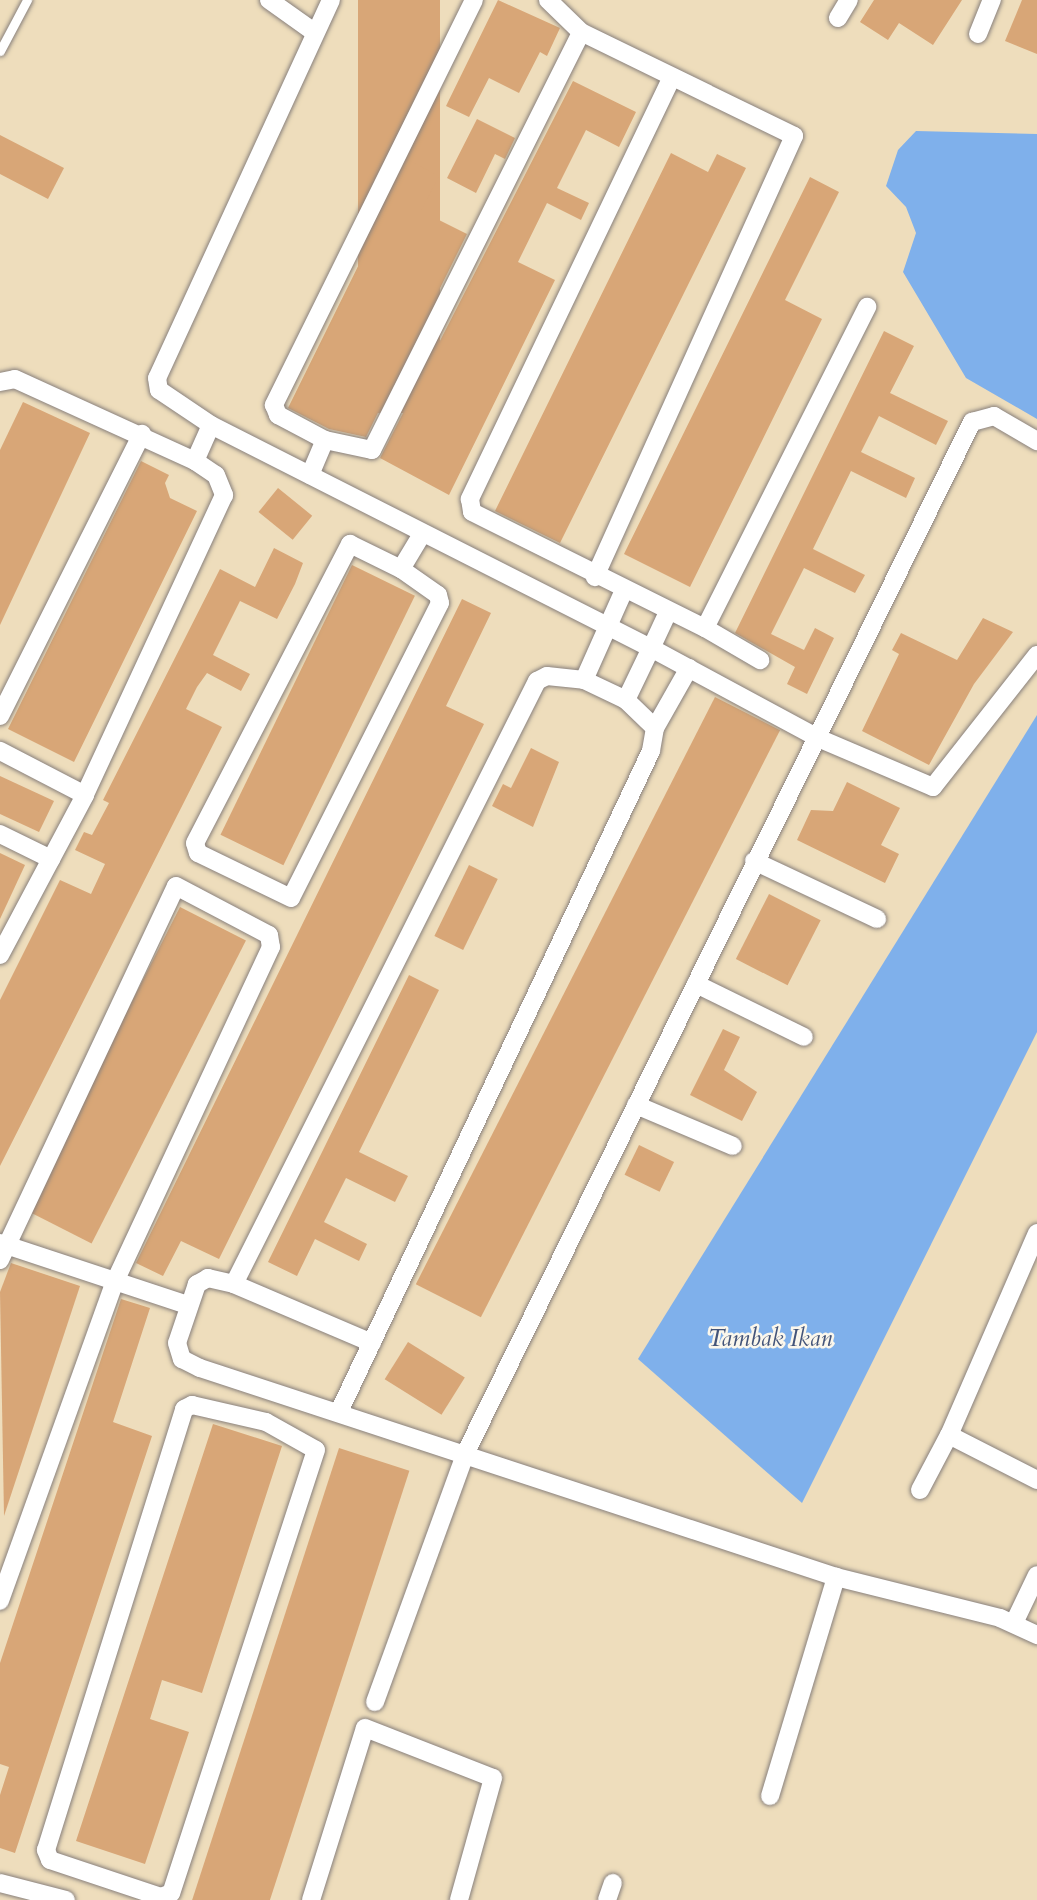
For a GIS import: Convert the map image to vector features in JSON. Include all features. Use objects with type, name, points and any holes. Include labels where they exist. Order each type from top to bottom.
[{"type":"street","points":[[269,0],[314,32]]},
{"type":"street","points":[[331,0],[314,32],[157,378],[159,390],[211,425],[422,534],[608,624],[818,738],[926,785],[939,784],[1037,655]]},
{"type":"street","points":[[474,0],[274,405],[278,415],[325,440],[372,450],[581,33]]},
{"type":"street","points":[[548,0],[581,33],[671,79],[790,132],[794,144],[595,577]]},
{"type":"street","points":[[838,18],[849,0]]},
{"type":"street","points":[[978,34],[992,0]]},
{"type":"street","points":[[671,79],[470,499],[472,512],[595,577],[705,628],[760,660]]},
{"type":"street","points":[[705,628],[867,307]]},
{"type":"street","points":[[0,382],[15,379],[142,434],[195,461],[224,484],[223,507],[85,795],[0,955]]},
{"type":"street","points":[[375,1702],[466,1452],[754,861],[818,738],[972,422],[993,416],[1037,441]]},
{"type":"street","points":[[195,461],[211,425]]},
{"type":"street","points":[[0,716],[142,434]]},
{"type":"street","points":[[310,475],[325,440]]},
{"type":"street","points":[[401,569],[422,534]]},
{"type":"street","points":[[345,545],[401,569],[438,595],[440,603],[294,897],[198,853],[195,843],[345,545]]},
{"type":"street","points":[[584,680],[624,590]]},
{"type":"street","points":[[626,700],[668,612]]},
{"type":"street","points":[[339,1412],[646,762],[655,728],[689,668]]},
{"type":"street","points":[[234,1284],[537,681],[547,676],[584,680],[626,700],[655,728]]},
{"type":"street","points":[[0,751],[85,795]]},
{"type":"street","points":[[0,834],[51,858]]},
{"type":"street","points":[[754,861],[877,919]]},
{"type":"street","points":[[0,1601],[115,1281],[271,948],[269,935],[182,885],[176,886],[2,1249],[115,1281],[187,1305]]},
{"type":"street","points":[[696,984],[804,1036]]},
{"type":"street","points":[[636,1105],[733,1146]]},
{"type":"street","points":[[920,1490],[950,1436],[1037,1233]]},
{"type":"street","points":[[372,1343],[234,1284],[202,1279],[187,1305],[177,1343],[182,1359],[276,1392],[466,1452],[836,1577],[1014,1623],[1037,1635]]},
{"type":"street","points":[[266,1422],[276,1392]]},
{"type":"street","points":[[192,1405],[266,1422],[310,1444],[315,1458],[171,1893],[161,1897],[50,1860],[46,1850],[184,1409],[192,1405]]},
{"type":"street","points":[[950,1436],[1037,1480]]},
{"type":"street","points":[[1014,1623],[1037,1575]]},
{"type":"street","points":[[770,1796],[836,1577]]},
{"type":"street","points":[[310,1900],[365,1728],[493,1778],[459,1900]]},
{"type":"street","points":[[0,1883],[66,1900]]},
{"type":"lane","points":[[0,51],[27,0]]},
{"type":"water","points":[[916,131],[1037,134],[1037,419],[966,378],[903,272],[916,233],[906,207],[886,186],[898,150]]},
{"type":"water","name":"Tambak Ikan","points":[[1037,715],[1037,1032],[802,1503],[638,1359]]},
{"type":"building","points":[[358,0],[440,0],[440,413],[358,413]]},
{"type":"building","points":[[498,0],[560,28],[547,56],[540,52],[519,93],[489,78],[469,117],[446,106]]},
{"type":"building","points":[[874,0],[962,0],[933,45],[899,23],[888,40],[860,22]]},
{"type":"building","points":[[1022,0],[1037,0],[1037,54],[1005,41]]},
{"type":"building","points":[[573,81],[636,112],[619,147],[586,130],[557,188],[589,203],[581,220],[547,203],[518,262],[555,280],[449,495],[380,458]]},
{"type":"building","points":[[477,119],[515,138],[505,159],[495,154],[476,193],[447,178]]},
{"type":"building","points":[[0,135],[64,168],[48,199],[0,174]]},
{"type":"building","points":[[671,153],[708,172],[717,154],[746,168],[560,543],[495,511]]},
{"type":"building","points":[[410,161],[439,176],[421,211],[467,234],[366,437],[329,429],[288,408]]},
{"type":"building","points":[[810,177],[839,192],[785,300],[822,319],[690,587],[624,554]]},
{"type":"building","points":[[884,331],[914,346],[890,393],[948,421],[936,445],[879,416],[861,452],[915,478],[906,498],[851,471],[813,549],[865,575],[855,593],[804,568],[771,634],[804,650],[815,628],[834,638],[807,694],[787,684],[795,667],[735,633]]},
{"type":"building","points":[[23,402],[90,433],[0,625],[0,450]]},
{"type":"building","points":[[141,461],[169,475],[165,483],[170,498],[197,511],[74,762],[8,729]]},
{"type":"building","points":[[278,488],[312,516],[293,540],[258,512]]},
{"type":"building","points":[[274,548],[303,563],[295,584],[277,619],[240,601],[213,655],[250,674],[241,691],[207,673],[197,687],[186,709],[222,727],[0,1166],[0,1000],[60,880],[91,894],[105,864],[75,850],[84,832],[92,835],[109,803],[103,800],[220,569],[255,587]]},
{"type":"building","points":[[352,565],[415,596],[283,865],[220,835]]},
{"type":"building","points":[[462,599],[491,613],[446,706],[484,724],[219,1259],[181,1241],[163,1276],[136,1263]]},
{"type":"building","points":[[983,618],[1013,632],[974,684],[929,765],[862,731],[899,654],[892,650],[901,633],[957,660]]},
{"type":"building","points":[[715,697],[780,730],[481,1317],[416,1284]]},
{"type":"building","points":[[531,748],[559,762],[533,827],[492,806],[503,784],[511,788]]},
{"type":"building","points":[[0,776],[54,801],[39,832],[0,814]]},
{"type":"building","points":[[847,782],[900,808],[881,845],[899,854],[885,883],[797,840],[811,810],[833,811]]},
{"type":"building","points":[[0,853],[25,865],[0,919]]},
{"type":"building","points":[[469,865],[498,879],[463,950],[434,936]]},
{"type":"building","points":[[769,894],[821,920],[788,985],[736,959]]},
{"type":"building","points":[[180,907],[246,941],[92,1244],[26,1210]]},
{"type":"building","points":[[409,975],[439,990],[359,1152],[408,1176],[395,1202],[346,1178],[324,1222],[367,1244],[359,1261],[315,1239],[297,1276],[268,1262]]},
{"type":"building","points":[[723,1029],[740,1037],[724,1070],[757,1092],[742,1121],[690,1095]]},
{"type":"building","points":[[639,1145],[674,1162],[660,1192],[625,1175]]},
{"type":"building","points":[[11,1263],[80,1286],[4,1516],[0,1292]]},
{"type":"building","points":[[121,1299],[150,1308],[113,1422],[152,1436],[15,1853],[0,1848],[0,1795],[9,1767],[0,1764],[0,1663]]},
{"type":"building","points":[[408,1342],[465,1378],[442,1415],[385,1379]]},
{"type":"building","points":[[213,1424],[282,1446],[202,1693],[162,1680],[150,1719],[189,1732],[145,1864],[76,1841]]},
{"type":"building","points":[[339,1448],[409,1471],[270,1900],[192,1900]]}]
